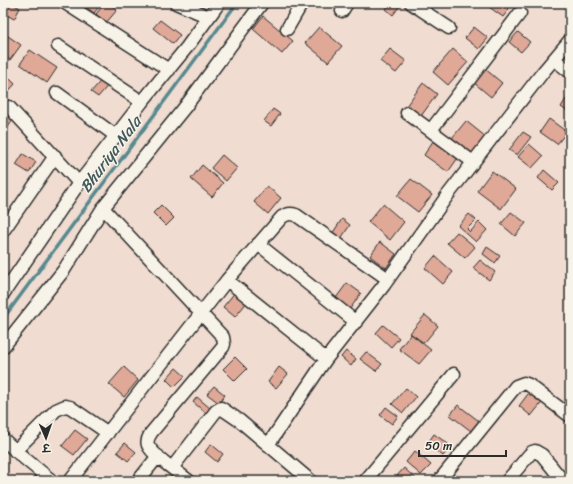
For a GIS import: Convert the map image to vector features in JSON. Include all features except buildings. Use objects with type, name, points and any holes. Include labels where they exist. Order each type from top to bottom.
[{"type":"street","points":[[65,3],[169,70]]},
{"type":"street","points":[[176,3],[209,17]]},
{"type":"street","points":[[3,294],[79,183],[169,70],[219,3]]},
{"type":"street","points":[[3,347],[64,270],[103,208],[185,107],[262,3]]},
{"type":"street","points":[[287,29],[302,3]]},
{"type":"street","points":[[411,3],[448,28]]},
{"type":"street","points":[[431,130],[520,13]]},
{"type":"street","points":[[268,445],[326,359],[356,322],[474,162],[570,40]]},
{"type":"street","points":[[58,46],[142,102]]},
{"type":"street","points":[[554,59],[570,72]]},
{"type":"street","points":[[57,93],[116,136]]},
{"type":"street","points":[[3,107],[9,107],[79,183]]},
{"type":"street","points":[[407,114],[474,162]]},
{"type":"street","points":[[3,231],[55,156]]},
{"type":"street","points":[[103,208],[223,338],[223,348],[148,437],[148,444],[158,456],[189,481]]},
{"type":"street","points":[[70,481],[227,280],[282,217],[287,214],[296,215],[388,279]]},
{"type":"street","points":[[258,244],[356,322]]},
{"type":"street","points":[[227,280],[326,359]]},
{"type":"street","points":[[366,481],[454,374]]},
{"type":"street","points":[[439,481],[516,386],[521,384],[529,385],[570,416]]},
{"type":"street","points":[[15,451],[56,410],[65,406],[70,407],[108,433]]},
{"type":"street","points":[[172,468],[218,409],[224,409],[311,481]]},
{"type":"street","points":[[3,439],[15,451],[52,481]]},
{"type":"street","points":[[507,481],[532,452],[535,451],[542,455],[563,481]]},
{"type":"street","points":[[138,481],[158,456]]},
{"type":"waterway","name":"Bhuriya Nala","points":[[3,319],[237,3]]}]
